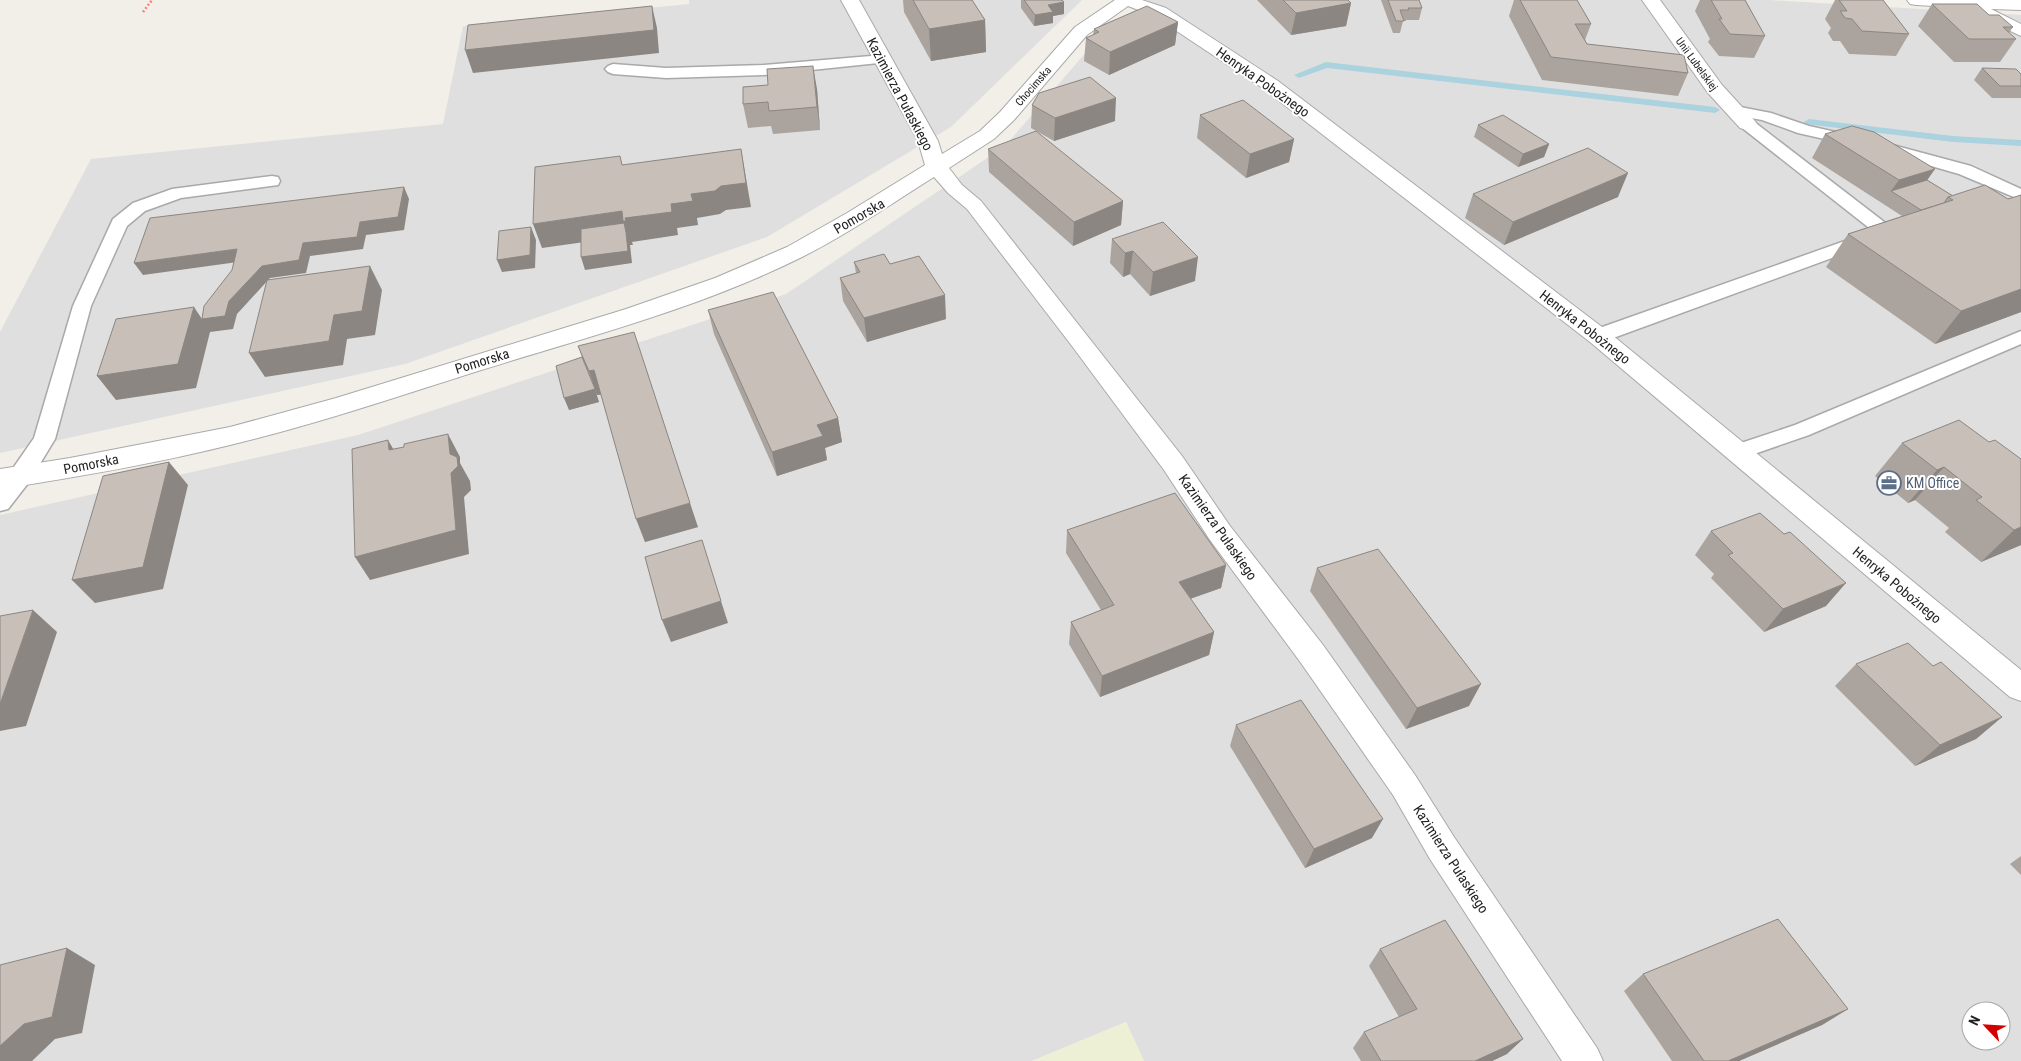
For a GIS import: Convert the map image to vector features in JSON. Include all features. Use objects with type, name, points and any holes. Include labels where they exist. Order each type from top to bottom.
[{"type":"street","name":"Kazimierza Pułaskiego","points":[[850,0],[928,141],[936,166],[955,189],[974,205],[1080,340],[1173,463],[1220,533],[1312,654],[1404,785],[1442,848],[1584,1061]]},
{"type":"street","name":"Chocimska","points":[[936,166],[987,134],[1007,116],[1082,31],[1126,0]]},
{"type":"street","name":"Henryka Pobożnego","points":[[1126,0],[1160,12],[1271,85],[1598,336],[2021,688]]},
{"type":"street","name":"Unii Lubelskiej","points":[[1651,0],[1715,89],[1741,117]]},
{"type":"street","points":[[1916,0],[2021,5]]},
{"type":"street","points":[[1960,1],[2021,32]]},
{"type":"street","name":"Pomorska","points":[[11,478],[230,436],[341,405],[652,308],[723,283],[795,252],[909,186],[936,166]]},
{"type":"lane","points":[[613,69],[666,73],[764,70],[883,59]]},
{"type":"lane","points":[[1741,117],[1765,116],[1804,130],[1889,149],[1965,170],[2021,195]]},
{"type":"lane","points":[[1598,336],[1886,232],[1741,117]]},
{"type":"lane","points":[[0,503],[11,478],[44,439],[82,306],[119,223],[139,207],[178,193],[272,181]]},
{"type":"lane","points":[[1736,452],[1802,430],[2021,338]]},
{"type":"path","points":[[143,12],[152,0]]},
{"type":"shaded area","points":[[689,0],[1082,0],[951,127],[767,237],[405,364],[0,453],[0,332],[91,159],[443,124],[463,26],[689,4]]},
{"type":"shaded area","points":[[1148,0],[1769,0],[2021,15],[2021,1061],[1144,1061],[1126,1022],[1032,1061],[0,1061],[0,515],[358,435],[786,294],[1005,146],[1100,36]]},
{"type":"green space","points":[[1126,1022],[1144,1061],[1032,1061]]},
{"type":"building","points":[[913,0],[972,0],[985,20],[929,29]]},
{"type":"building","points":[[1024,0],[1062,0],[1064,2],[1048,5],[1053,12],[1035,15]]},
{"type":"building","points":[[1283,0],[1348,0],[1351,3],[1296,13]]},
{"type":"building","points":[[1388,0],[1419,0],[1422,8],[1400,10],[1404,21],[1396,21]]},
{"type":"building","points":[[1520,0],[1577,0],[1591,24],[1575,24],[1587,44],[1684,55],[1688,73],[1551,57]]},
{"type":"building","points":[[1711,0],[1745,0],[1765,36],[1730,34],[1719,19],[1722,19]]},
{"type":"building","points":[[1839,0],[1883,0],[1909,34],[1862,31],[1852,19],[1845,18],[1840,11],[1847,11]]},
{"type":"building","points":[[1932,4],[1977,4],[1989,15],[1999,15],[2013,27],[2003,27],[2016,39],[1969,39]]},
{"type":"building","points":[[652,6],[654,30],[465,50],[468,25]]},
{"type":"building","points":[[1147,6],[1178,22],[1110,52],[1086,38],[1099,32],[1094,29]]},
{"type":"building","points":[[813,66],[817,107],[769,111],[768,102],[743,104],[743,87],[768,85],[767,69]]},
{"type":"building","points":[[1982,68],[2016,69],[2021,74],[2021,86],[2000,86]]},
{"type":"building","points":[[1090,77],[1116,98],[1055,118],[1032,105],[1039,93]]},
{"type":"building","points":[[1243,100],[1294,139],[1250,154],[1200,115]]},
{"type":"building","points":[[1503,115],[1549,144],[1523,154],[1478,125]]},
{"type":"building","points":[[1852,126],[1874,132],[1935,169],[1899,180],[1825,134]]},
{"type":"building","points":[[1036,131],[1123,201],[1074,222],[988,149]]},
{"type":"building","points":[[1588,148],[1628,173],[1513,222],[1473,194]]},
{"type":"building","points":[[741,149],[746,183],[721,186],[715,191],[691,194],[693,201],[671,204],[672,212],[625,218],[626,221],[623,221],[622,211],[533,224],[535,167],[620,156],[622,165]]},
{"type":"building","points":[[1927,180],[1953,196],[1948,197],[1944,203],[1921,210],[1891,191]]},
{"type":"building","points":[[1985,185],[2008,199],[2021,195],[2021,289],[1961,311],[1848,234],[1953,200],[1948,197]]},
{"type":"building","points":[[404,187],[398,217],[360,222],[357,237],[303,243],[299,260],[262,266],[229,301],[225,316],[202,319],[204,306],[232,270],[237,249],[134,263],[150,218]]},
{"type":"building","points":[[1163,222],[1198,257],[1153,272],[1133,251],[1125,253],[1112,239]]},
{"type":"building","points":[[624,223],[628,251],[581,257],[581,229]]},
{"type":"building","points":[[531,227],[530,255],[497,260],[499,231]]},
{"type":"building","points":[[884,254],[890,264],[919,256],[945,295],[864,318],[840,278],[860,272],[854,262]]},
{"type":"building","points":[[370,266],[362,311],[334,315],[329,341],[249,353],[267,280]]},
{"type":"building","points":[[773,292],[838,418],[817,425],[823,436],[772,452],[708,310]]},
{"type":"building","points":[[194,307],[178,364],[97,376],[116,319]]},
{"type":"building","points":[[634,332],[690,503],[636,519],[594,370],[589,371],[578,346]]},
{"type":"building","points":[[582,357],[595,389],[564,398],[556,366]]},
{"type":"building","points":[[1959,420],[1989,442],[1995,440],[2021,459],[2021,527],[2014,530],[1976,500],[1982,497],[1944,467],[1937,470],[1902,443]]},
{"type":"building","points":[[448,434],[450,454],[457,457],[458,466],[451,473],[456,530],[355,557],[352,449],[388,440],[389,450],[404,447],[404,444]]},
{"type":"building","points":[[169,462],[143,567],[72,580],[103,476]]},
{"type":"building","points":[[1175,493],[1226,565],[1179,582],[1214,632],[1102,676],[1071,622],[1114,605],[1067,530]]},
{"type":"building","points":[[1760,513],[1784,534],[1790,532],[1846,583],[1783,609],[1728,555],[1733,553],[1711,531]]},
{"type":"building","points":[[702,540],[721,601],[662,620],[645,557]]},
{"type":"building","points":[[1378,549],[1481,684],[1417,708],[1317,568]]},
{"type":"building","points":[[33,610],[0,704],[0,616]]},
{"type":"building","points":[[1908,643],[1933,666],[1941,662],[2002,717],[1940,745],[1856,664]]},
{"type":"building","points":[[1301,700],[1383,819],[1314,849],[1236,725]]},
{"type":"building","points":[[1778,919],[1848,1009],[1728,1061],[1704,1061],[1643,974]]},
{"type":"building","points":[[1445,920],[1523,1039],[1475,1061],[1381,1061],[1364,1032],[1417,1009],[1380,949]]},
{"type":"building","points":[[67,948],[52,1017],[24,1024],[0,1046],[0,965]]},
{"type":"waterway","points":[[1299,75],[1326,65],[1715,110]]},
{"type":"waterway","points":[[1809,122],[1953,139],[2021,143]]},
{"type":"place","name":"KM Office","points":[[1889,483]]}]
